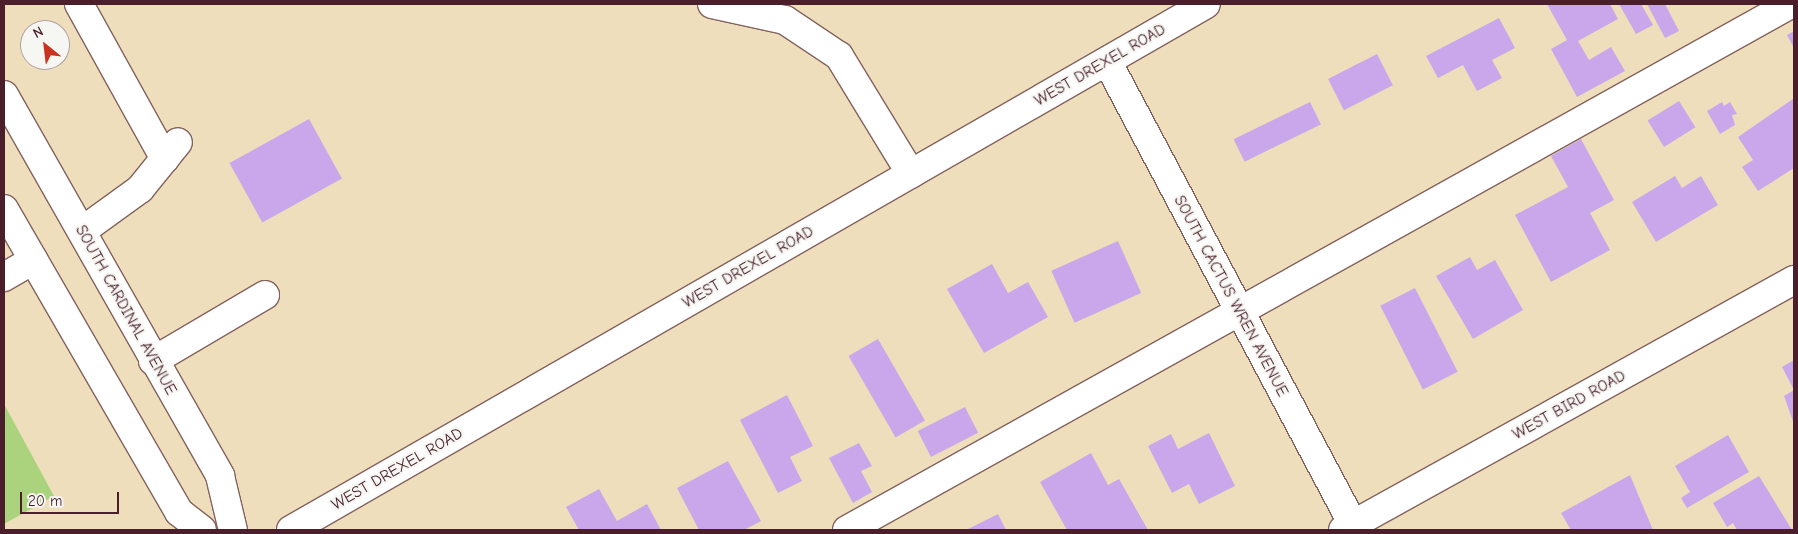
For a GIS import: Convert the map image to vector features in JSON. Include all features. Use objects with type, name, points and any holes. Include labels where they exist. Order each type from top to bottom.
[{"type":"street","points":[[79,4],[171,150],[140,189],[82,231]]},
{"type":"street","points":[[712,4],[785,20],[838,56],[911,174]]},
{"type":"street","name":"WEST DREXEL ROAD","points":[[290,530],[1206,4]]},
{"type":"street","points":[[847,530],[1791,4]]},
{"type":"street","name":"SOUTH CACTUS WREN AVENUE","points":[[1107,62],[1239,311],[1350,528]]},
{"type":"street","name":"SOUTH CARDINAL AVENUE","points":[[4,96],[220,476],[232,530]]},
{"type":"street","points":[[4,210],[179,512],[202,530]]},
{"type":"street","points":[[4,277],[34,260]]},
{"type":"street","name":"WEST BIRD ROAD","points":[[1350,528],[1794,280]]},
{"type":"street","points":[[153,360],[265,295]]},
{"type":"green space","points":[[4,404],[54,496],[4,524]]},
{"type":"building","points":[[1547,4],[1610,4],[1618,19],[1578,41],[1589,60],[1611,47],[1625,71],[1577,97],[1551,49],[1567,40]]},
{"type":"building","points":[[1619,4],[1641,4],[1653,25],[1636,34]]},
{"type":"building","points":[[1647,4],[1665,4],[1679,31],[1665,38]]},
{"type":"building","points":[[1499,18],[1515,48],[1492,60],[1502,78],[1477,91],[1463,65],[1438,78],[1426,56]]},
{"type":"building","points":[[1794,31],[1794,48],[1787,35]]},
{"type":"building","points":[[1377,54],[1393,85],[1344,110],[1328,79]]},
{"type":"building","points":[[1793,99],[1794,168],[1758,191],[1742,167],[1753,160],[1738,137]]},
{"type":"building","points":[[1679,101],[1695,127],[1664,147],[1648,121]]},
{"type":"building","points":[[1310,102],[1321,124],[1245,162],[1234,139]]},
{"type":"building","points":[[1722,102],[1724,106],[1730,102],[1737,114],[1732,115],[1735,125],[1720,134],[1707,111]]},
{"type":"building","points":[[309,119],[342,178],[262,223],[229,163]]},
{"type":"building","points":[[1581,139],[1614,200],[1590,213],[1610,250],[1551,282],[1515,215],[1568,187],[1551,156]]},
{"type":"building","points":[[1675,176],[1682,188],[1701,176],[1718,205],[1656,242],[1632,202]]},
{"type":"building","points":[[1118,241],[1141,293],[1074,323],[1051,271]]},
{"type":"building","points":[[1470,257],[1477,270],[1495,260],[1523,310],[1473,339],[1436,276]]},
{"type":"building","points":[[992,264],[1008,293],[1028,282],[1048,317],[984,353],[947,289]]},
{"type":"building","points":[[1415,288],[1458,372],[1423,389],[1380,306]]},
{"type":"building","points":[[878,339],[925,420],[896,437],[849,356]]},
{"type":"building","points":[[1794,360],[1794,390],[1782,367]]},
{"type":"building","points":[[1794,390],[1794,424],[1784,396]]},
{"type":"building","points":[[787,395],[813,446],[790,457],[802,481],[778,493],[740,420]]},
{"type":"building","points":[[965,407],[978,433],[931,457],[918,431]]},
{"type":"building","points":[[1209,433],[1235,486],[1199,504],[1189,484],[1172,493],[1148,446],[1171,434],[1178,449]]},
{"type":"building","points":[[1728,435],[1749,472],[1687,508],[1681,498],[1690,492],[1675,466]]},
{"type":"building","points":[[859,443],[872,466],[861,471],[872,492],[853,503],[829,458]]},
{"type":"building","points":[[1091,453],[1108,485],[1119,479],[1148,530],[1067,530],[1040,482]]},
{"type":"building","points":[[728,461],[761,521],[744,530],[699,530],[677,488]]},
{"type":"building","points":[[1630,475],[1653,530],[1571,530],[1561,513]]},
{"type":"building","points":[[1759,476],[1792,530],[1737,530],[1733,523],[1727,527],[1713,503]]},
{"type":"building","points":[[599,489],[617,521],[647,504],[661,530],[579,530],[566,507]]},
{"type":"building","points":[[998,514],[1006,530],[966,530]]}]
